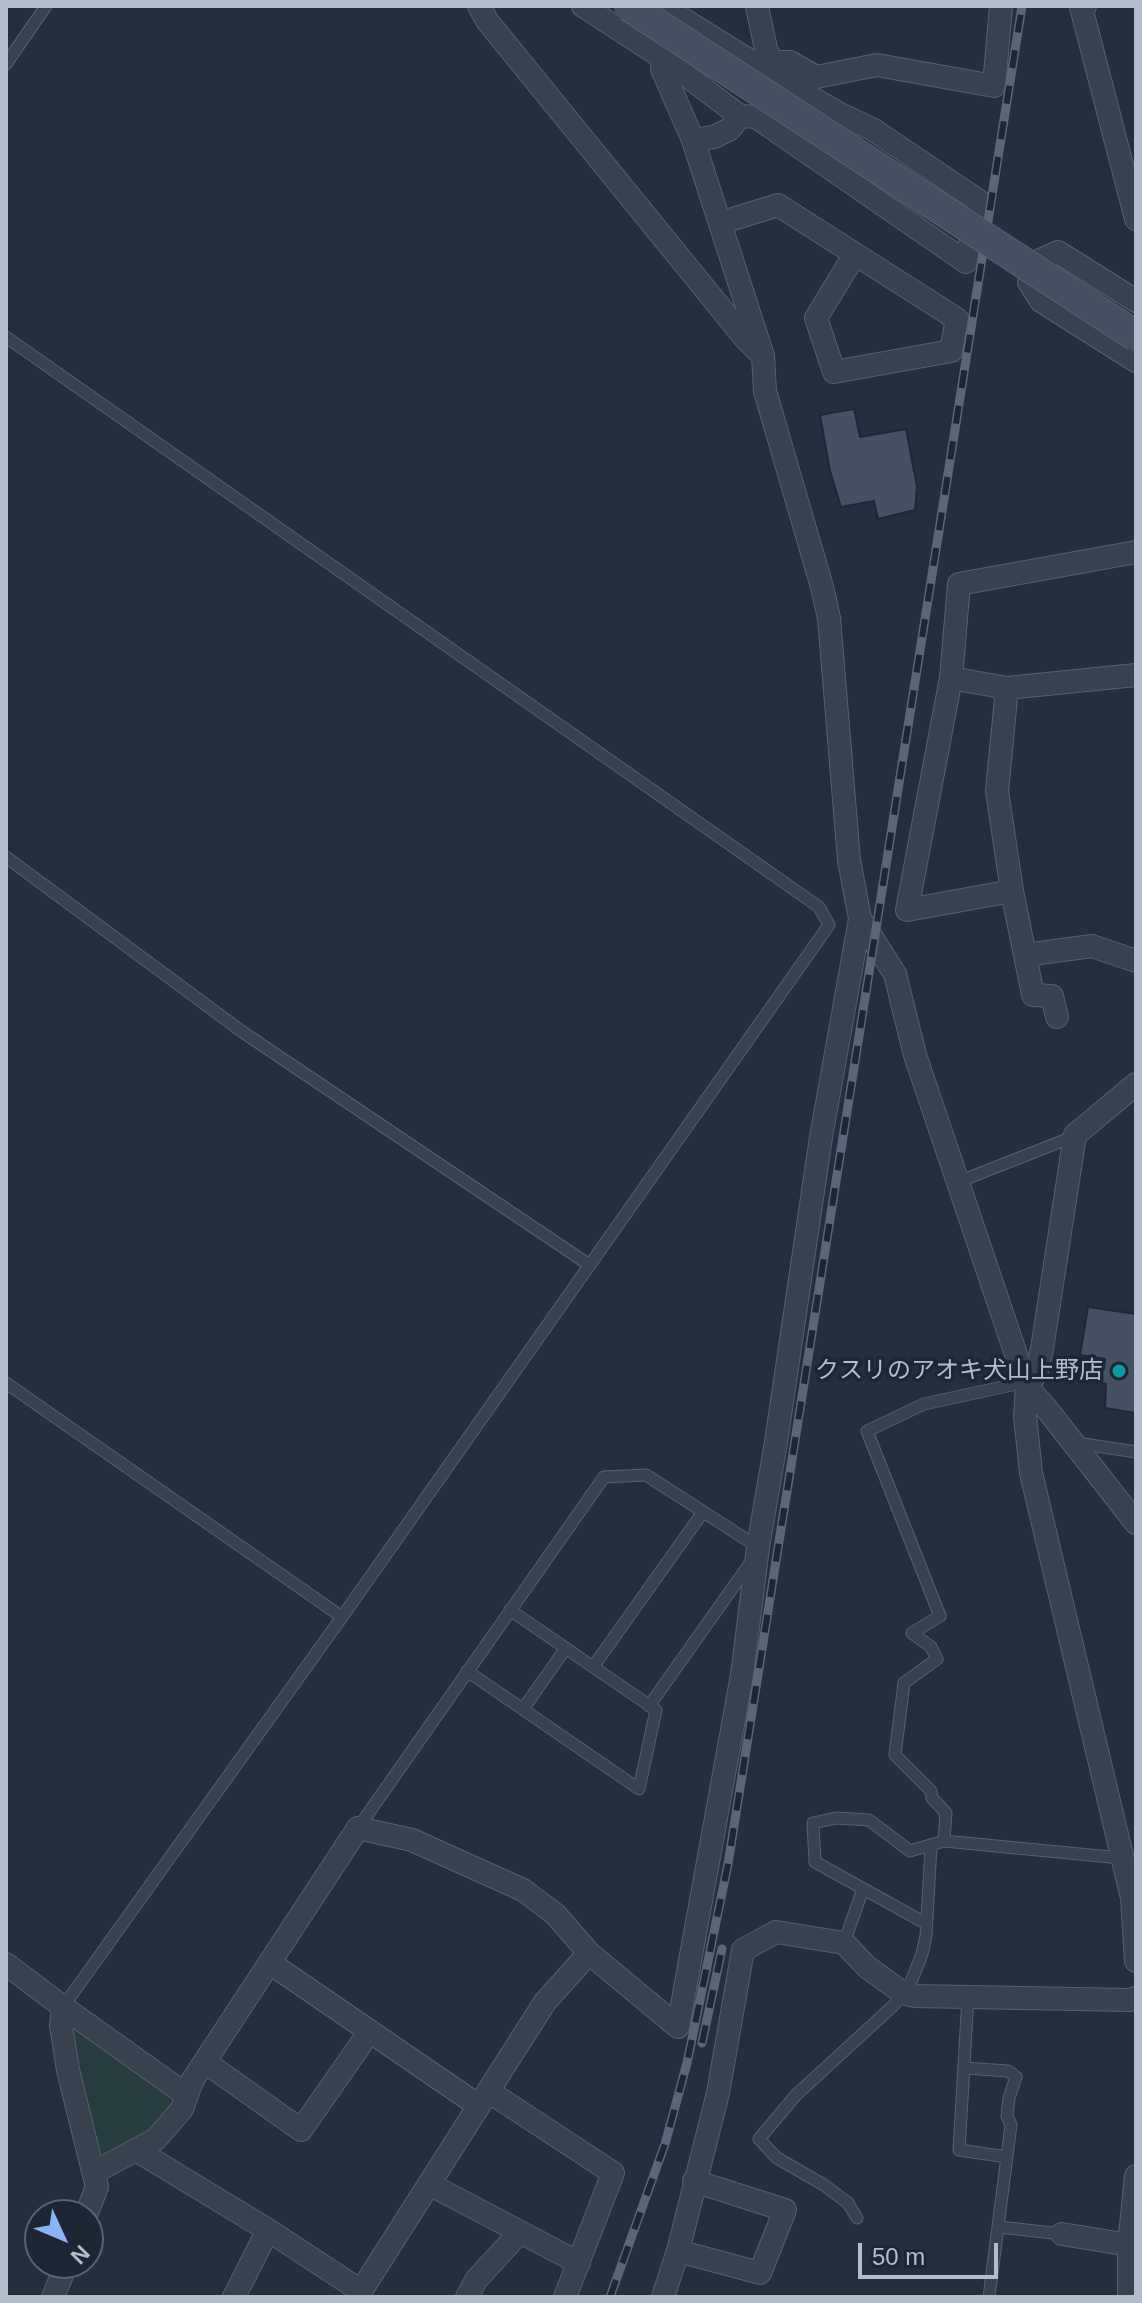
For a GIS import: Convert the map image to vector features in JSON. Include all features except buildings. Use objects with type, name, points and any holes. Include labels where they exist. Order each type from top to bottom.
[{"type":"street","points":[[479,6],[488,22],[745,338],[763,356]]},
{"type":"street","points":[[583,6],[663,58],[740,116],[756,117],[966,262],[979,201],[872,129],[840,114],[770,67],[662,6]]},
{"type":"street","points":[[629,6],[1136,336]]},
{"type":"street","points":[[757,6],[770,67]]},
{"type":"street","points":[[770,67],[790,62],[816,77],[877,65],[994,86],[1001,6]]},
{"type":"street","points":[[1085,6],[1081,7],[1136,219]]},
{"type":"street","points":[[95,2172],[156,2139],[182,2109],[185,2094],[205,2062],[358,1828],[412,1840],[523,1890],[555,1914],[589,1953],[678,2027],[742,1675],[757,1550],[821,1137],[860,919],[849,860],[829,618],[796,489],[765,391],[763,356],[693,140],[662,69],[663,58]]},
{"type":"street","points":[[693,140],[714,137],[730,129],[740,116]]},
{"type":"street","points":[[720,223],[778,205],[855,254],[957,319],[951,351],[834,372],[816,318],[855,254]]},
{"type":"street","points":[[1136,301],[1058,252],[1036,262],[1029,282],[1041,301],[1136,361]]},
{"type":"street","points":[[1012,891],[907,910],[951,678],[959,584],[1136,552]]},
{"type":"street","points":[[951,678],[1007,688],[1136,675]]},
{"type":"street","points":[[1007,688],[997,791],[1012,891],[1033,995],[1052,996],[1057,1017]]},
{"type":"street","points":[[860,919],[895,974],[915,1055],[1027,1387],[1136,1523]]},
{"type":"street","points":[[1025,955],[1092,946],[1136,961]]},
{"type":"street","points":[[1136,1084],[1075,1135],[1042,1349],[1037,1372],[1027,1387],[1025,1416],[1031,1473],[1132,1898],[1136,1961]]},
{"type":"street","points":[[663,2297],[678,2251],[718,2093],[743,1950],[776,1932],[844,1943],[867,1967],[903,1993],[968,1997],[1136,1998]]},
{"type":"street","points":[[136,2150],[268,2230],[355,2292],[429,2184],[545,2002],[589,1953]]},
{"type":"street","points":[[270,1963],[370,2031],[613,2173],[565,2297]]},
{"type":"street","points":[[6,1964],[185,2094]]},
{"type":"street","points":[[63,2007],[61,2025],[68,2070],[95,2172],[97,2187],[92,2199]]},
{"type":"street","points":[[205,2062],[301,2130],[370,2031]]},
{"type":"street","points":[[1129,2297],[1129,2245],[1136,2176]]},
{"type":"street","points":[[678,2251],[760,2273],[785,2210],[694,2181]]},
{"type":"street","points":[[429,2184],[579,2263]]},
{"type":"street","points":[[234,2297],[268,2230]]},
{"type":"street","points":[[467,2297],[476,2280],[520,2232]]},
{"type":"street","points":[[1062,2234],[1129,2245]]},
{"type":"lane","points":[[6,64],[46,6]]},
{"type":"lane","points":[[6,337],[819,907],[829,925],[63,2007]]},
{"type":"lane","points":[[6,857],[244,1033],[588,1264]]},
{"type":"lane","points":[[958,1182],[1075,1135]]},
{"type":"lane","points":[[6,1383],[342,1617]]},
{"type":"lane","points":[[944,1841],[946,1813],[932,1798],[931,1791],[895,1755],[904,1683],[937,1659],[931,1647],[912,1633],[940,1616],[867,1431],[924,1404],[1021,1383],[1027,1387]]},
{"type":"lane","points":[[1073,1443],[1136,1452]]},
{"type":"lane","points":[[358,1828],[604,1477],[646,1475],[757,1550],[649,1706]]},
{"type":"lane","points":[[593,1667],[703,1512]]},
{"type":"lane","points":[[467,1671],[639,1789],[656,1710],[510,1610]]},
{"type":"lane","points":[[523,1709],[566,1648]]},
{"type":"lane","points":[[925,1923],[815,1862],[813,1823],[836,1818],[869,1820],[910,1851],[944,1841],[1121,1858]]},
{"type":"lane","points":[[857,2218],[848,2203],[777,2158],[759,2139],[796,2095],[828,2068],[903,1993],[922,1954],[926,1936],[931,1846]]},
{"type":"lane","points":[[844,1943],[863,1889]]},
{"type":"lane","points":[[968,1997],[959,2150],[1007,2157]]},
{"type":"lane","points":[[965,2068],[1008,2071],[1016,2077],[1009,2098],[1007,2116],[1011,2125],[989,2297]]},
{"type":"lane","points":[[999,2227],[1062,2234]]},
{"type":"green space","points":[[75,2029],[174,2092],[173,2110],[153,2133],[108,2157],[102,2153],[77,2067]]},
{"type":"railway","points":[[610,2297],[665,2144],[687,2063],[728,1864],[1022,6]]},
{"type":"railway","points":[[702,2043],[722,1949]]},
{"type":"place","name":"クスリのアオキ犬山上野店","points":[[1119,1371]]}]
